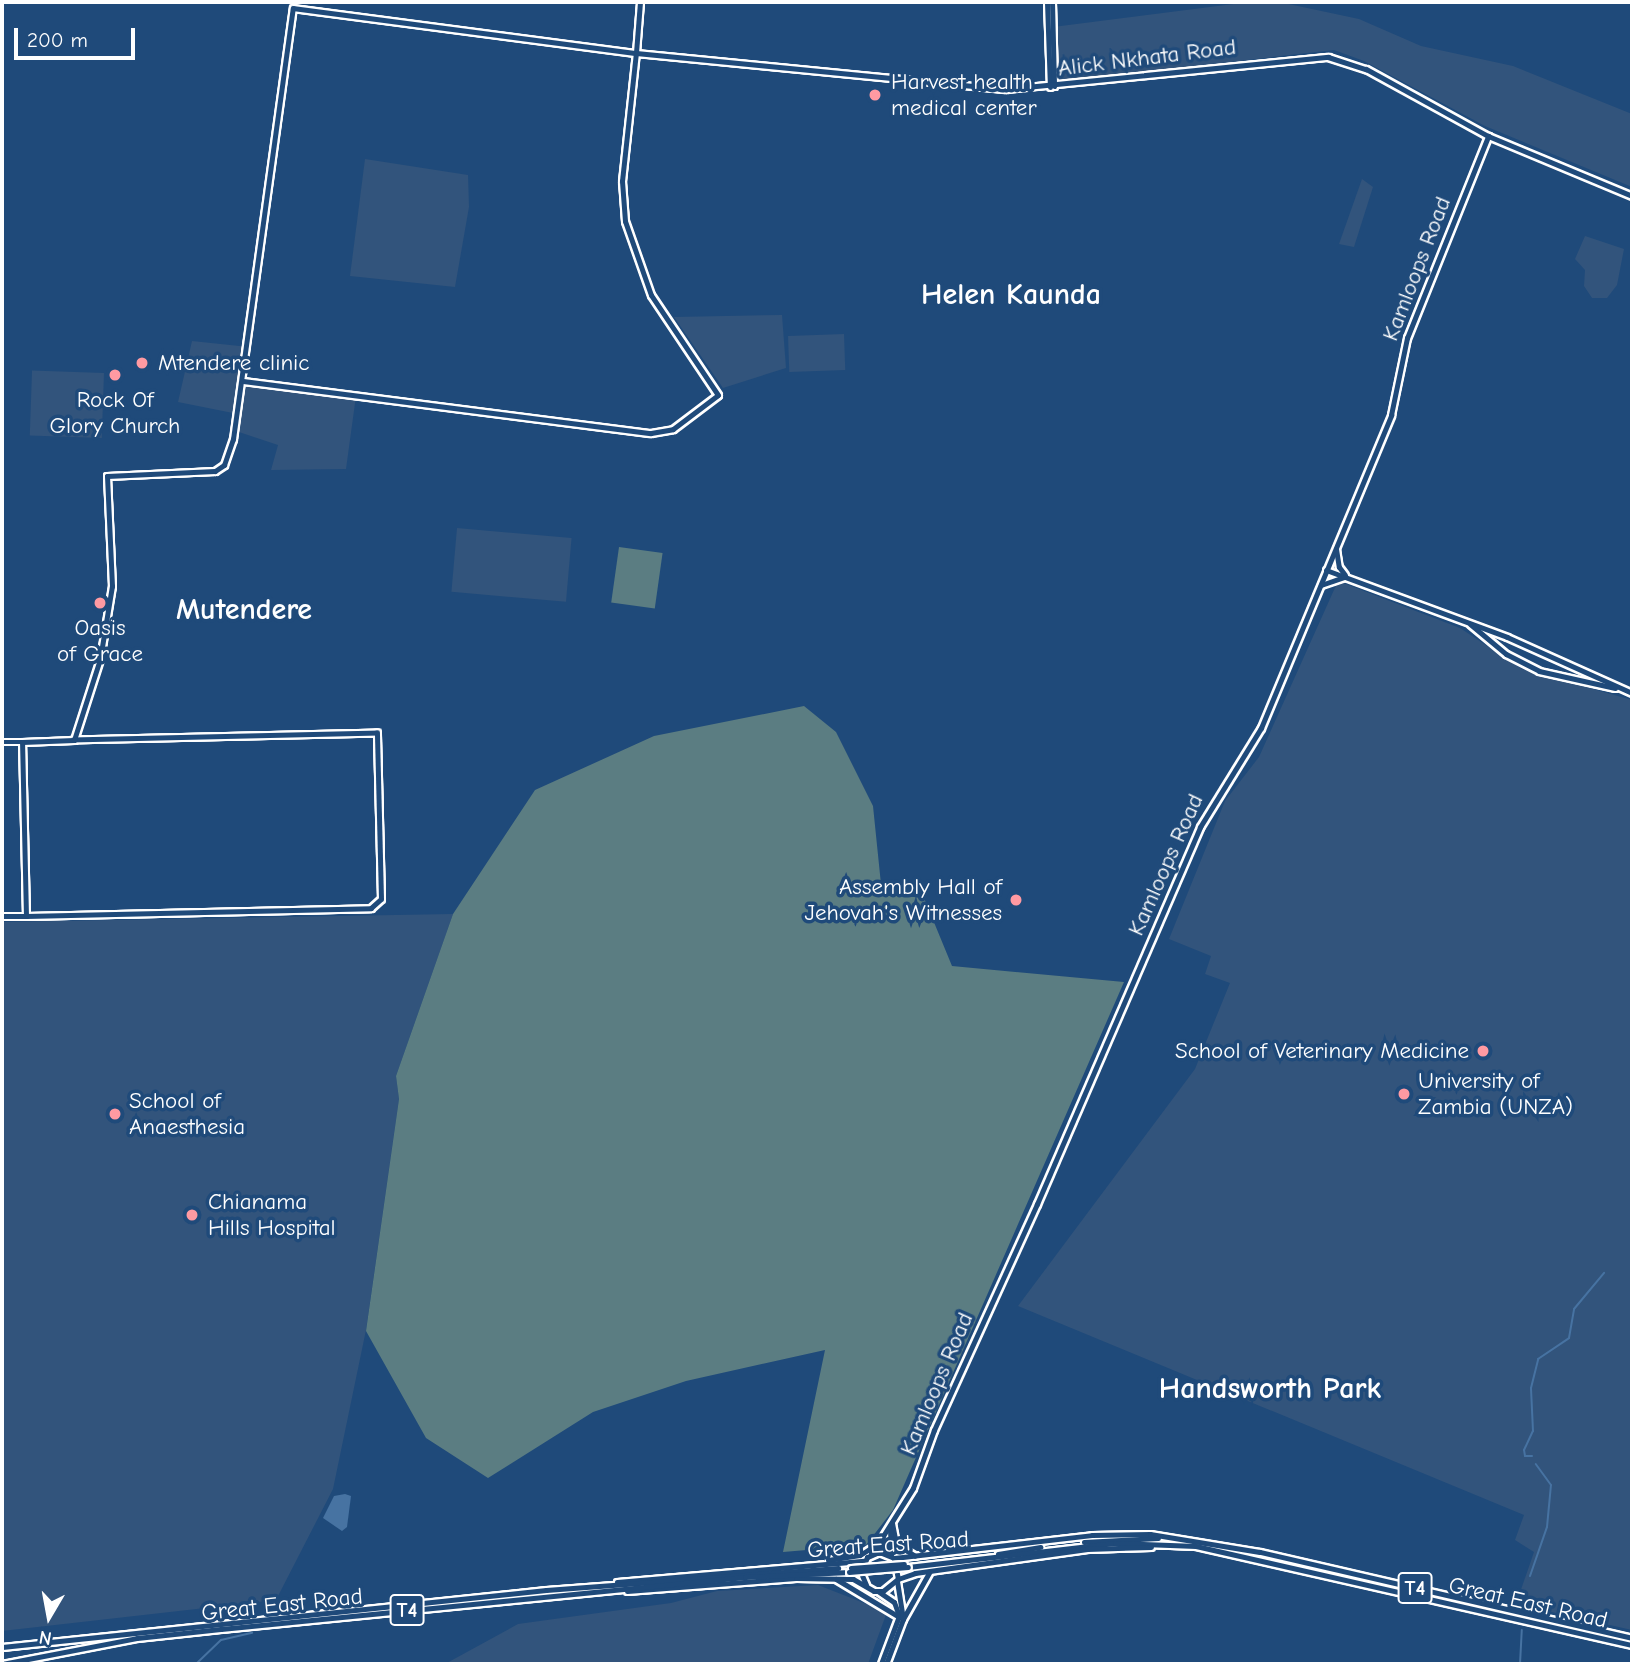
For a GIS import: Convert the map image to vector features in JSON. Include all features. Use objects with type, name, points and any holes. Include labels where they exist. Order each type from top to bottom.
[{"type":"main road","points":[[1049,2],[1052,86]]},
{"type":"main road","name":"Alick Nkhata Road","points":[[243,381],[293,8],[636,53],[1006,89],[1328,57],[1366,69],[1488,136],[1632,196]]},
{"type":"main road","points":[[2,916],[26,916],[22,742],[74,740],[108,621],[112,586],[107,476],[220,470],[233,439],[243,381],[651,433],[673,429],[718,395],[651,295],[625,221],[622,181],[636,53]]},
{"type":"main road","name":"Kamloops Road","points":[[871,1555],[913,1488],[934,1430],[1200,827],[1261,727],[1391,415],[1407,338],[1488,136]]},
{"type":"main road","points":[[1338,542],[1336,559],[1351,578]]},
{"type":"main road","points":[[1326,570],[1467,621],[1625,690]]},
{"type":"main road","points":[[1319,588],[1337,578],[1351,578]]},
{"type":"main road","points":[[1467,621],[1506,654],[1539,671],[1632,692]]},
{"type":"main road","points":[[891,1524],[899,1549],[921,1556]]},
{"type":"main road","points":[[891,1524],[902,1619]]},
{"type":"main road","name":"Great East Road","points":[[893,1557],[1102,1535],[1170,1541],[1260,1552],[1632,1639]]},
{"type":"main road","name":"Great East Road","points":[[898,1581],[930,1571],[1087,1549],[1170,1541]]},
{"type":"main road","name":"Great East Road","points":[[2,1647],[609,1588],[908,1565],[1067,1547],[1170,1541],[1234,1552],[1632,1645]]},
{"type":"main road","points":[[818,1562],[860,1555],[878,1543]]},
{"type":"main road","points":[[893,1557],[871,1555],[864,1561],[861,1573],[866,1585],[894,1602],[902,1619]]},
{"type":"main road","name":"Great East Road","points":[[609,1588],[634,1578],[818,1562],[864,1561]]},
{"type":"main road","points":[[883,1664],[902,1619],[930,1571]]},
{"type":"main road","points":[[834,1578],[902,1619]]},
{"type":"main road","name":"Great East Road","points":[[2,1664],[137,1638],[609,1588],[638,1592],[834,1578],[853,1578],[866,1585]]},
{"type":"main road","points":[[879,1591],[898,1581]]},
{"type":"street","points":[[636,53],[640,2]]},
{"type":"street","points":[[26,916],[371,908],[381,899],[377,733],[74,740]]},
{"type":"street","points":[[2,742],[22,742]]},
{"type":"shaded area","points":[[1249,2],[1279,2],[1359,19],[1421,46],[1513,66],[1632,114],[1632,187],[1485,126],[1364,61],[1334,50],[1056,82],[1053,27]]},
{"type":"shaded area","points":[[365,159],[468,175],[469,207],[455,287],[350,276]]},
{"type":"shaded area","points":[[1362,179],[1373,187],[1354,247],[1339,244]]},
{"type":"shaded area","points":[[1585,236],[1624,249],[1617,285],[1607,298],[1592,298],[1584,286],[1585,270],[1575,259]]},
{"type":"shaded area","points":[[782,315],[786,368],[723,388],[674,317]]},
{"type":"shaded area","points":[[844,334],[845,370],[789,372],[788,336]]},
{"type":"shaded area","points":[[192,341],[249,347],[244,381],[356,396],[346,469],[271,470],[278,445],[236,431],[238,414],[178,402]]},
{"type":"shaded area","points":[[32,370],[104,373],[102,438],[30,435]]},
{"type":"shaded area","points":[[457,528],[572,538],[566,602],[451,592]]},
{"type":"shaded area","name":"University of Zambia (UNZA)","points":[[1338,581],[1460,628],[1522,669],[1632,700],[1632,1630],[1516,1604],[1534,1552],[1515,1540],[1524,1515],[1018,1306],[1195,1069],[1230,983],[1205,974],[1211,956],[1169,939],[1225,801],[1259,757]]},
{"type":"shaded area","name":"Chianama Hills Hospital","points":[[453,914],[396,1076],[399,1099],[366,1330],[333,1489],[276,1600],[2,1631],[2,922]]},
{"type":"shaded area","points":[[334,1496],[351,1496],[347,1527],[342,1531],[323,1518]]},
{"type":"shaded area","points":[[818,1585],[887,1612],[868,1664],[445,1664],[518,1624],[671,1603],[717,1591]]},
{"type":"green space","points":[[619,547],[663,553],[655,609],[611,602]]},
{"type":"green space","points":[[804,706],[836,732],[873,806],[882,894],[924,898],[952,966],[1124,982],[893,1510],[866,1545],[783,1552],[825,1350],[686,1381],[593,1412],[488,1478],[426,1438],[366,1331],[399,1099],[396,1076],[453,914],[535,790],[654,736]]},
{"type":"waterway","points":[[1532,1456],[1525,1456],[1524,1450],[1533,1431],[1531,1388],[1538,1359],[1569,1338],[1574,1309],[1604,1273]]},
{"type":"waterway","points":[[1530,1576],[1547,1527],[1551,1485],[1536,1464]]},
{"type":"waterway","points":[[1520,1664],[1522,1630]]},
{"type":"waterway","points":[[196,1664],[221,1640],[252,1633]]},
{"type":"place","name":"Harvest health medical center","points":[[875,95]]},
{"type":"place","name":"Mtendere clinic","points":[[142,363]]},
{"type":"place","name":"Rock Of Glory Church","points":[[115,375]]},
{"type":"place","name":"Oasis of Grace","points":[[100,603]]},
{"type":"place","name":"Assembly Hall of Jehovah's Witnesses","points":[[1016,900]]},
{"type":"place","name":"School of Veterinary Medicine","points":[[1483,1051]]},
{"type":"place","name":"University of Zambia (UNZA)","points":[[1404,1094]]},
{"type":"place","name":"School of Anaesthesia","points":[[115,1114]]},
{"type":"place","name":"Chianama Hills Hospital","points":[[192,1215]]},
{"type":"district","name":"Helen Kaunda","points":[[1011,295]]},
{"type":"district","name":"Mutendere","points":[[244,610]]},
{"type":"district","name":"Handsworth Park","points":[[1270,1389]]}]
